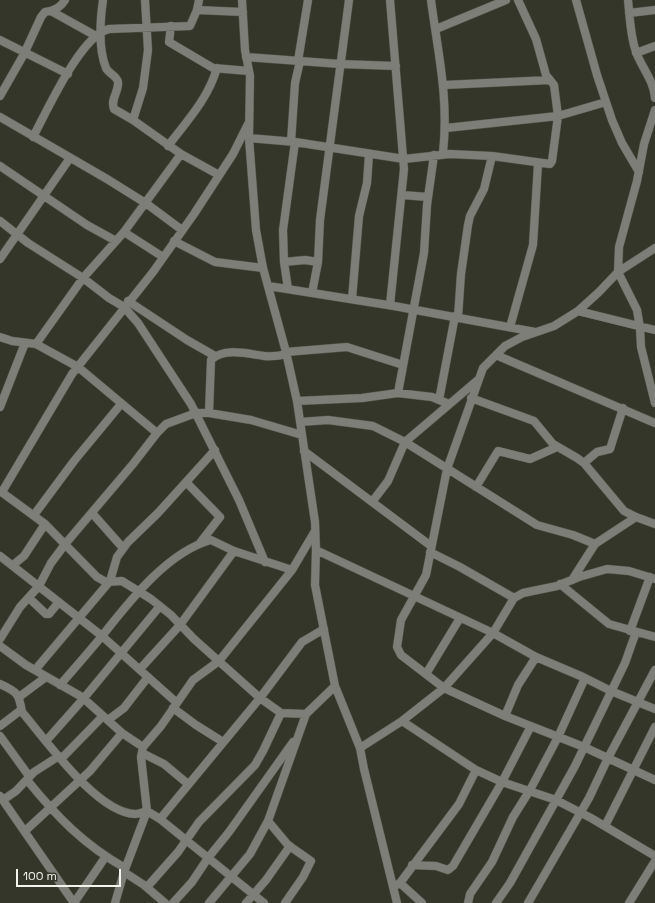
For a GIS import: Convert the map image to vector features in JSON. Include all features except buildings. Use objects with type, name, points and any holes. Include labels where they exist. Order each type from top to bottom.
[{"type":"street","points":[[0,96],[24,54],[41,17],[46,12],[62,6],[65,0]]},
{"type":"street","points":[[98,34],[103,0]]},
{"type":"street","points":[[133,120],[143,88],[148,50],[145,0]]},
{"type":"street","points":[[33,137],[68,74],[88,42],[98,34],[109,29],[190,26],[197,10],[198,0]]},
{"type":"street","points":[[242,0],[246,57],[249,71],[249,138],[254,218],[263,268],[286,353],[297,401],[315,530],[315,585],[335,686],[360,748],[396,885],[397,903]]},
{"type":"street","points":[[288,289],[284,262],[283,230],[293,142],[294,83],[299,61],[308,0]]},
{"type":"street","points":[[312,293],[318,262],[320,220],[331,148],[340,64],[349,0]]},
{"type":"street","points":[[390,0],[404,159],[402,195],[398,218],[390,305]]},
{"type":"street","points":[[431,0],[444,85],[446,128],[443,153]]},
{"type":"street","points":[[436,29],[506,0]]},
{"type":"street","points":[[249,138],[293,142],[404,159],[443,153],[492,156],[538,164],[550,164],[552,162],[558,116],[554,85],[546,75],[536,39],[518,0]]},
{"type":"street","points":[[576,0],[606,102],[622,143],[638,172]]},
{"type":"street","points":[[628,0],[636,53],[652,83],[655,98]]},
{"type":"street","points":[[197,10],[244,12]]},
{"type":"street","points":[[629,13],[655,10]]},
{"type":"street","points":[[51,11],[98,34],[101,39],[106,67],[118,83],[112,106],[114,109],[133,120],[168,146],[219,175]]},
{"type":"street","points":[[171,26],[168,41],[170,44],[195,59],[217,68],[249,71]]},
{"type":"street","points":[[0,40],[24,54],[68,74]]},
{"type":"street","points":[[636,53],[655,46]]},
{"type":"street","points":[[246,57],[340,64],[396,66]]},
{"type":"street","points":[[168,146],[199,108],[217,68]]},
{"type":"street","points":[[444,85],[550,80]]},
{"type":"street","points":[[446,128],[558,116],[606,102]]},
{"type":"street","points":[[655,110],[644,144],[619,247],[618,272],[637,310],[641,347],[655,403]]},
{"type":"street","points":[[0,117],[147,204],[182,230]]},
{"type":"street","points":[[249,121],[233,154],[182,230],[78,367],[1,492],[45,524],[66,544],[96,578],[102,581],[122,581],[139,590],[160,606],[260,698],[281,713],[306,714]]},
{"type":"street","points":[[36,344],[83,278],[147,204],[181,154]]},
{"type":"street","points":[[352,299],[359,216],[367,183],[369,154]]},
{"type":"street","points":[[398,393],[424,253],[428,197],[434,155]]},
{"type":"street","points":[[439,400],[457,317],[468,225],[470,216],[484,189],[492,156]]},
{"type":"street","points":[[0,259],[70,158]]},
{"type":"street","points":[[510,327],[533,245],[538,164]]},
{"type":"street","points":[[0,166],[87,225],[116,241]]},
{"type":"street","points":[[402,195],[428,197]]},
{"type":"street","points":[[0,221],[28,243],[83,278],[109,298],[126,304],[215,356],[243,352],[264,356],[332,347],[347,347],[403,365]]},
{"type":"street","points":[[124,232],[163,257]]},
{"type":"street","points":[[174,241],[216,262],[263,268]]},
{"type":"street","points":[[655,248],[618,272],[578,311],[554,326],[522,337],[505,346],[483,368],[471,398],[447,469],[426,575],[401,620],[396,647],[401,655],[444,688],[505,716],[584,747],[655,780]]},
{"type":"street","points":[[284,262],[305,260],[318,262]]},
{"type":"street","points":[[268,286],[390,305],[538,332]]},
{"type":"street","points":[[126,304],[196,413],[239,500],[266,562]]},
{"type":"street","points":[[578,311],[640,328],[655,330]]},
{"type":"street","points":[[0,338],[36,344],[78,367],[156,433]]},
{"type":"street","points":[[0,407],[25,343]]},
{"type":"street","points":[[496,355],[623,408],[655,423]]},
{"type":"street","points":[[209,413],[211,360],[215,356]]},
{"type":"street","points":[[372,502],[388,481],[405,442],[479,378]]},
{"type":"street","points":[[297,401],[362,398],[398,393],[432,397],[449,404]]},
{"type":"street","points":[[471,398],[534,421],[557,448],[578,458],[584,463],[624,511],[655,524]]},
{"type":"street","points":[[34,515],[74,461],[121,404]]},
{"type":"street","points":[[584,463],[597,452],[610,449],[623,408]]},
{"type":"street","points":[[0,639],[20,607],[39,586],[51,563],[133,464],[156,433],[166,424],[196,413],[209,413],[251,420],[302,434]]},
{"type":"street","points":[[300,422],[328,420],[373,426],[405,442],[537,525],[573,535],[595,544]]},
{"type":"street","points":[[476,487],[498,451],[530,460],[557,448]]},
{"type":"street","points":[[35,670],[110,581],[117,557],[123,548],[158,514],[215,450]]},
{"type":"street","points":[[304,451],[372,502],[430,549],[514,598]]},
{"type":"street","points":[[186,482],[220,517],[200,544]]},
{"type":"street","points":[[92,513],[123,548]]},
{"type":"street","points":[[572,580],[595,544],[636,517]]},
{"type":"street","points":[[13,565],[24,556],[45,524]]},
{"type":"street","points":[[116,903],[124,870],[147,811],[143,750],[193,680],[219,661],[292,570],[315,530]]},
{"type":"street","points":[[60,685],[139,590],[170,563],[200,544],[211,540],[234,551],[292,570]]},
{"type":"street","points":[[316,550],[493,633],[536,656],[610,691],[655,709]]},
{"type":"street","points":[[140,669],[180,625],[234,551]]},
{"type":"street","points":[[0,556],[102,636],[140,669],[196,725],[223,742]]},
{"type":"street","points":[[360,748],[402,721],[444,688],[493,633],[514,598],[523,593],[560,584],[607,569],[629,571],[652,578],[633,632],[625,663],[556,800],[510,883],[496,903]]},
{"type":"street","points":[[560,584],[609,624],[655,637]]},
{"type":"street","points":[[29,598],[46,614],[49,614],[59,602]]},
{"type":"street","points":[[46,740],[84,698],[160,606]]},
{"type":"street","points":[[426,674],[460,618]]},
{"type":"street","points":[[160,819],[260,698],[302,642],[324,629]]},
{"type":"street","points":[[0,646],[46,677],[84,698],[122,733],[188,784]]},
{"type":"street","points":[[505,716],[518,685],[536,656]]},
{"type":"street","points":[[528,903],[592,791],[655,670]]},
{"type":"street","points":[[19,697],[46,677]]},
{"type":"street","points":[[106,856],[74,903],[1,798],[16,791],[28,778],[60,758],[105,718],[124,708],[148,677]]},
{"type":"street","points":[[468,903],[470,894],[492,862],[513,816],[530,790],[558,737],[585,678]]},
{"type":"street","points":[[0,684],[10,688],[19,697],[21,710],[60,758],[80,780],[102,800],[113,806],[136,814],[147,811],[160,819],[264,903]]},
{"type":"street","points":[[210,903],[250,854],[268,821],[306,714],[335,686]]},
{"type":"street","points":[[0,726],[21,710]]},
{"type":"street","points":[[146,888],[178,852],[199,822],[259,759],[281,713]]},
{"type":"street","points":[[402,721],[476,770],[502,782],[530,790],[556,800],[605,826],[655,856]]},
{"type":"street","points":[[412,865],[428,865],[451,869],[502,782],[531,726]]},
{"type":"street","points":[[605,826],[655,727]]},
{"type":"street","points":[[25,831],[96,765],[122,733]]},
{"type":"street","points":[[173,903],[192,882],[298,735]]},
{"type":"street","points":[[0,736],[50,809],[84,840],[165,903]]},
{"type":"street","points":[[396,885],[459,804],[476,770]]},
{"type":"street","points":[[268,821],[290,846],[309,858],[311,862],[285,903]]},
{"type":"street","points":[[246,903],[254,895],[290,846]]},
{"type":"street","points":[[629,903],[655,861]]},
{"type":"street","points":[[396,885],[422,903]]}]
